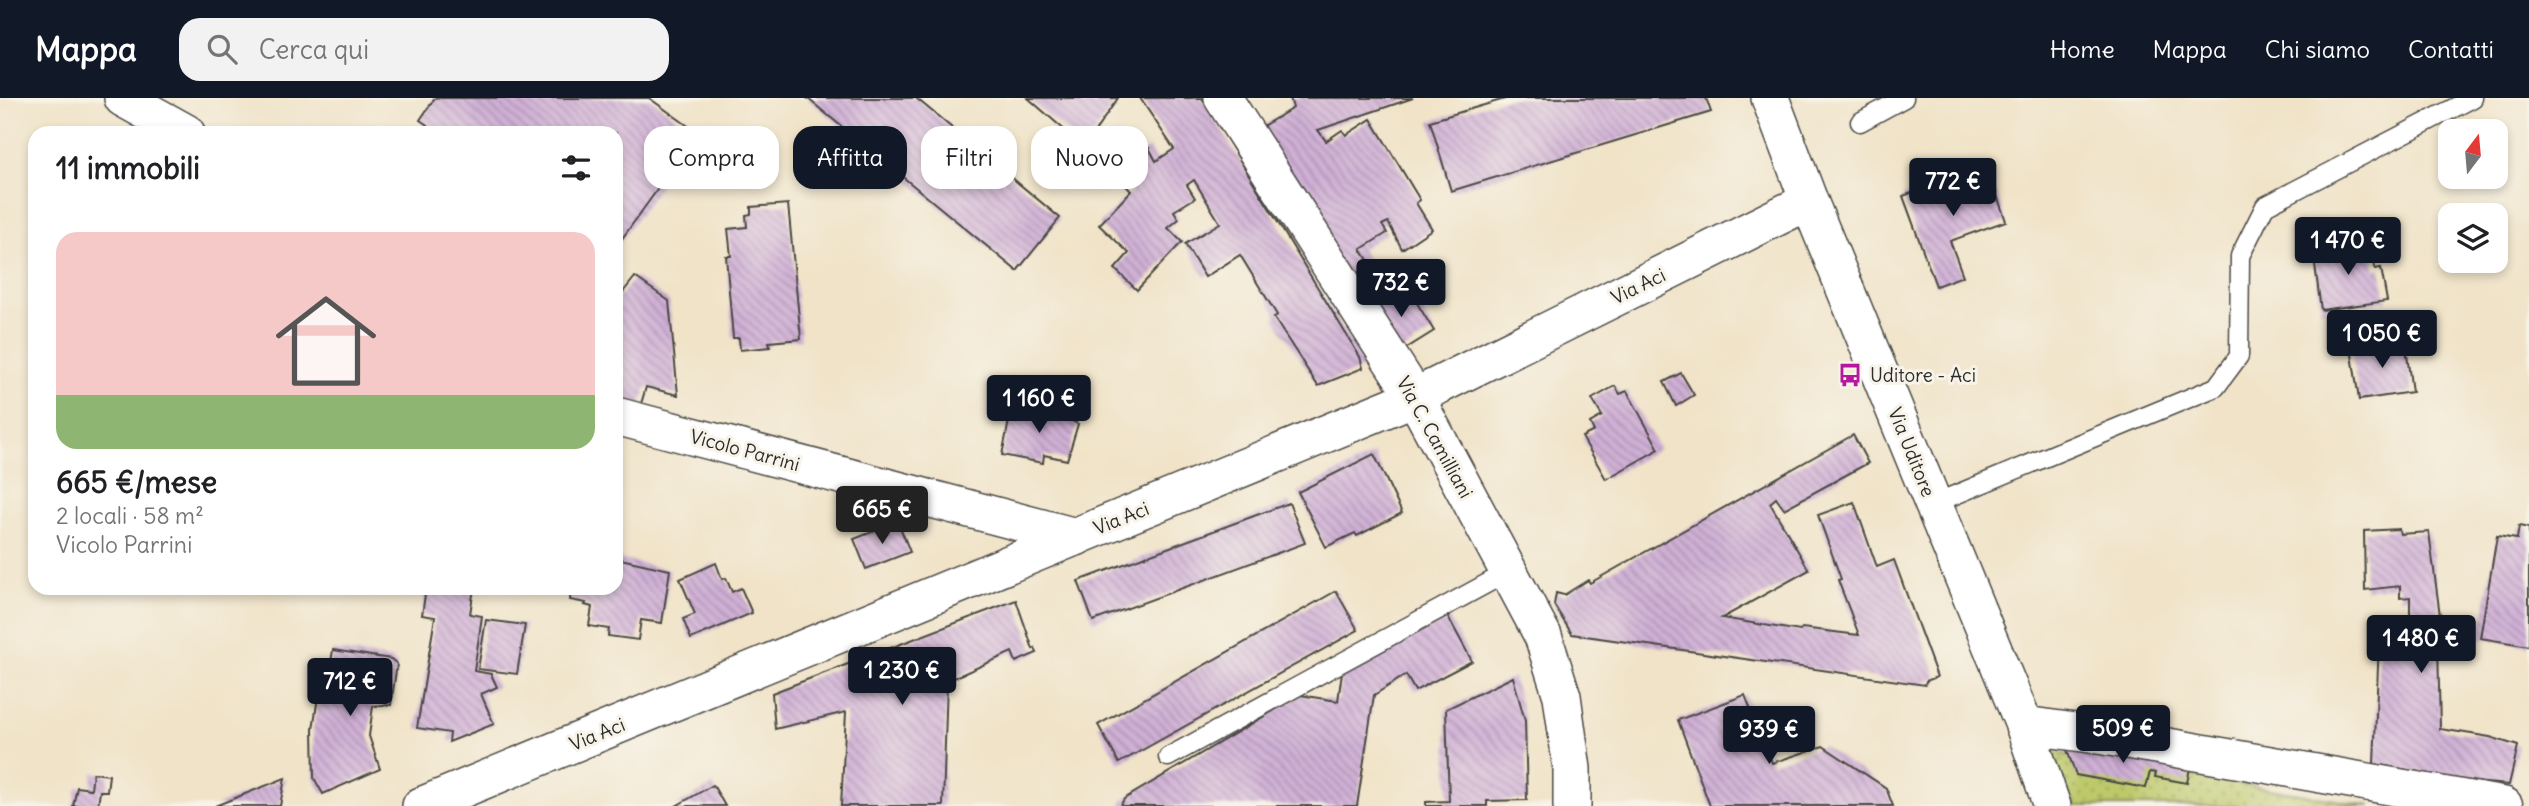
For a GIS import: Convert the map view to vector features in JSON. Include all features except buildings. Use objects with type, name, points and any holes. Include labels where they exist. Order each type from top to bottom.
[{"type":"street","points":[[123,98],[173,126]]},
{"type":"street","name":"Via C. Camilliani","points":[[1223,98],[1415,397],[1543,636],[1562,696],[1572,769],[1572,806]]},
{"type":"street","name":"Via Uditore","points":[[1770,98],[1809,201],[2024,725],[2052,806]]},
{"type":"street","name":"Via Aci","points":[[421,806],[1415,397],[1809,201]]},
{"type":"street","name":"Vicolo Parrini","points":[[623,418],[1076,537]]},
{"type":"street","points":[[2024,725],[2105,736],[2504,806]]},
{"type":"lane","points":[[1860,122],[1904,98]]},
{"type":"lane","points":[[1933,504],[2216,387],[2239,356],[2240,256],[2265,206],[2473,98]]},
{"type":"lane","points":[[1168,757],[1508,572]]},
{"type":"green space","points":[[2049,752],[2371,806],[2075,806]]},
{"type":"place","name":"Uditore - Aci","points":[[1850,375]]}]
